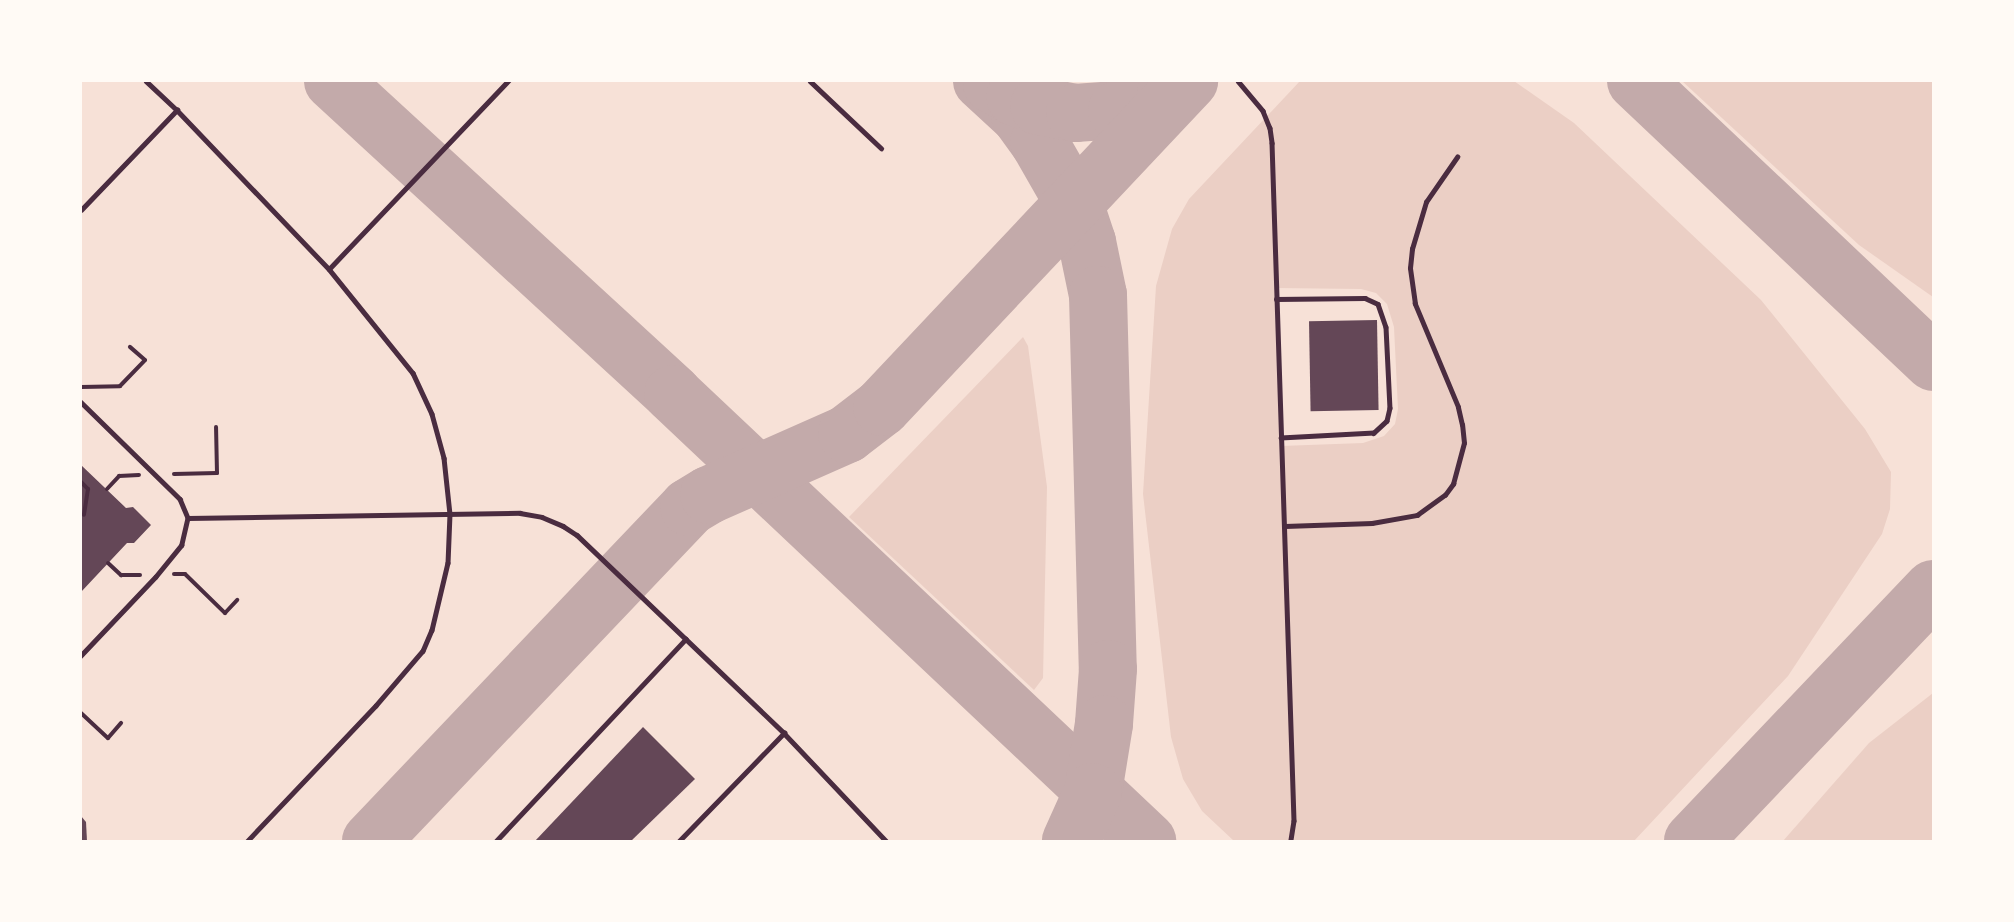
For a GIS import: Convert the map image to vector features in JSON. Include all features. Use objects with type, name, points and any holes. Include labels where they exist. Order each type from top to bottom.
[{"type":"lane","points":[[146,81],[177,110],[329,269],[413,373],[432,414],[444,458],[450,514],[448,563],[444,588],[432,630],[423,651],[376,706],[248,841]]},
{"type":"lane","points":[[329,269],[508,81]]},
{"type":"lane","points":[[810,81],[881,148]]},
{"type":"lane","points":[[1238,81],[1263,111],[1270,128],[1294,821],[1291,841]]},
{"type":"lane","points":[[81,210],[177,110]]},
{"type":"lane","points":[[1285,526],[1372,523],[1417,515],[1445,495],[1453,484],[1464,443],[1462,425],[1458,407],[1415,304],[1410,268],[1412,249],[1426,202],[1457,156]]},
{"type":"lane","points":[[1276,299],[1365,298],[1378,304],[1386,327],[1390,408],[1387,421],[1374,433],[1281,438]]},
{"type":"lane","points":[[81,402],[180,499],[188,518],[182,545],[156,577],[81,656]]},
{"type":"lane","points":[[188,518],[520,513],[542,517],[563,526],[577,535],[784,733],[886,841]]},
{"type":"lane","points":[[496,841],[686,639]]},
{"type":"lane","points":[[679,841],[784,733]]},
{"type":"path","points":[[81,387],[120,386],[145,360],[130,347]]},
{"type":"path","points":[[162,474],[217,473],[216,427]]},
{"type":"path","points":[[106,489],[119,476],[141,475]]},
{"type":"path","points":[[81,482],[88,489],[84,515]]},
{"type":"path","points":[[108,563],[121,575],[142,575]]},
{"type":"path","points":[[164,575],[185,574],[225,613],[237,600]]},
{"type":"path","points":[[81,713],[108,738],[122,723]]},
{"type":"shaded area","points":[[1300,81],[1514,81],[1574,123],[1761,300],[1865,429],[1891,472],[1890,509],[1882,534],[1788,676],[1634,841],[1234,841],[1202,811],[1183,779],[1171,737],[1143,494],[1156,286],[1172,229],[1189,199]],"holes":[[[1276,288],[1361,289],[1376,293],[1387,304],[1394,327],[1398,409],[1395,424],[1384,436],[1363,443],[1281,446]]]},
{"type":"shaded area","points":[[1682,81],[1933,81],[1933,297],[1859,245]]},
{"type":"shaded area","points":[[1023,337],[1028,346],[1047,487],[1043,678],[1034,690],[849,517]]},
{"type":"shaded area","points":[[1933,693],[1933,841],[1783,841],[1869,743]]},
{"type":"building","points":[[1377,320],[1379,410],[1311,411],[1309,321]]},
{"type":"building","points":[[81,465],[126,508],[133,507],[151,525],[134,543],[127,543],[81,592]]},
{"type":"building","points":[[643,727],[695,779],[631,841],[535,841]]},
{"type":"building","points":[[81,816],[86,822],[87,841],[81,841]]},
{"type":"taxiway","points":[[333,81],[673,394],[1147,841]]},
{"type":"taxiway","points":[[982,81],[1020,116],[1039,142],[1074,203],[1087,242],[1098,295],[1108,669],[1104,724],[1093,792],[1071,841]]},
{"type":"taxiway","points":[[371,841],[689,507],[709,495],[847,434],[882,407],[1189,81]]},
{"type":"taxiway","points":[[1636,81],[1933,362]]},
{"type":"taxiway","points":[[992,84],[1015,97],[1039,106],[1075,113],[1117,110],[1166,93],[1178,85]]},
{"type":"taxiway","points":[[1693,841],[1933,589]]}]
